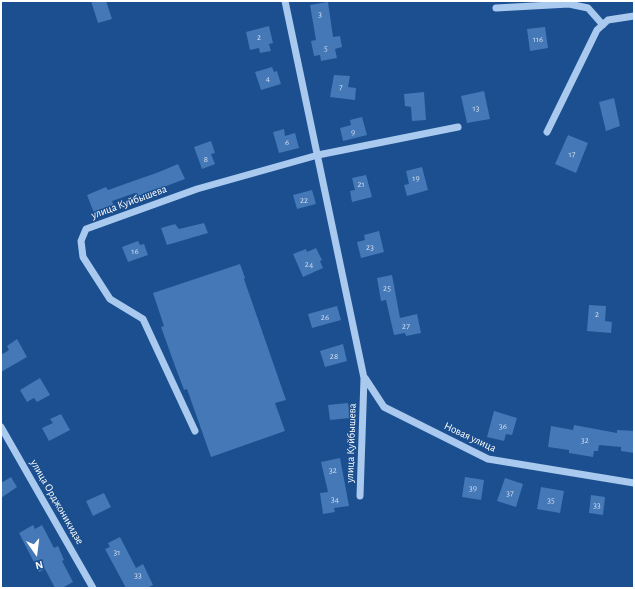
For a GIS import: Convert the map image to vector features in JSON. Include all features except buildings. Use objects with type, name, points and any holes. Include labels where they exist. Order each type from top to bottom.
[{"type":"street","name":"улица Куйбышева","points":[[285,1],[364,378],[360,496]]},
{"type":"street","points":[[496,8],[569,4],[588,8],[603,25]]},
{"type":"street","points":[[548,132],[597,30],[608,20],[634,16]]},
{"type":"street","name":"улица Куйбышева","points":[[195,431],[142,319],[110,299],[83,256],[81,241],[86,229],[196,188],[318,155],[458,127]]},
{"type":"street","name":"Новая улица","points":[[364,378],[384,407],[488,459],[634,483]]},
{"type":"street","name":"улица Орджоникидзе","points":[[1,427],[93,588]]}]
